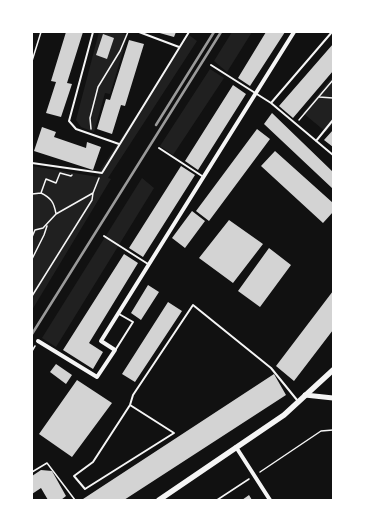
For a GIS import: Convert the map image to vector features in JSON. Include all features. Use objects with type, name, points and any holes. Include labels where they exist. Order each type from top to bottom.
[{"type":"main road","points":[[159,500],[284,414],[333,370]]},
{"type":"street","points":[[38,341],[97,377],[115,350],[101,341],[294,32]]},
{"type":"street","points":[[305,395],[333,398]]},
{"type":"street","points":[[236,447],[270,500]]},
{"type":"lane","points":[[93,32],[69,121],[76,129],[120,144]]},
{"type":"lane","points":[[139,32],[179,48]]},
{"type":"lane","points":[[32,163],[102,173],[189,32]]},
{"type":"lane","points":[[271,103],[332,32]]},
{"type":"lane","points":[[211,65],[271,103],[333,156]]},
{"type":"lane","points":[[316,141],[333,120]]},
{"type":"lane","points":[[159,148],[204,177]]},
{"type":"lane","points":[[104,236],[148,264]]},
{"type":"lane","points":[[130,405],[174,433],[85,489],[74,476],[93,462],[130,405],[133,395],[193,305],[271,368],[298,401]]},
{"type":"lane","points":[[115,350],[133,322],[118,313]]},
{"type":"path","points":[[32,61],[42,32]]},
{"type":"path","points":[[91,134],[90,118],[98,87],[120,51],[128,32]]},
{"type":"path","points":[[296,124],[332,82]]},
{"type":"path","points":[[319,97],[333,98]]},
{"type":"path","points":[[41,194],[46,179],[56,183],[60,173],[71,176],[74,169]]},
{"type":"path","points":[[32,296],[92,200],[93,193],[102,173]]},
{"type":"path","points":[[32,228],[35,230],[43,228],[56,214],[93,193]]},
{"type":"path","points":[[32,194],[41,194],[50,198],[56,214]]},
{"type":"path","points":[[32,259],[47,225]]},
{"type":"path","points":[[32,237],[35,230]]},
{"type":"path","points":[[216,500],[322,431],[333,430]]},
{"type":"path","points":[[32,472],[47,462],[75,500]]},
{"type":"shaded area","points":[[99,32],[118,32],[128,35],[110,94],[105,93],[94,132],[81,127],[76,120]]},
{"type":"shaded area","points":[[232,32],[252,32],[227,72],[214,61]]},
{"type":"shaded area","points":[[189,35],[197,41],[108,178],[111,179],[32,310],[32,166],[98,177],[101,169]]},
{"type":"shaded area","points":[[210,69],[224,78],[173,155],[160,146]]},
{"type":"shaded area","points":[[333,76],[333,124],[326,132],[303,113]]},
{"type":"shaded area","points":[[142,178],[154,188],[56,347],[42,338]]},
{"type":"building","points":[[66,32],[83,32],[67,83],[72,84],[61,117],[46,113],[56,82],[51,81]]},
{"type":"building","points":[[156,32],[176,32],[174,37]]},
{"type":"building","points":[[266,32],[285,32],[250,86],[238,78]]},
{"type":"building","points":[[103,34],[114,38],[107,59],[96,55]]},
{"type":"building","points":[[129,40],[144,44],[125,106],[121,105],[112,134],[97,129],[106,99],[110,100]]},
{"type":"building","points":[[333,44],[333,71],[293,118],[279,106]]},
{"type":"building","points":[[233,85],[246,94],[198,170],[185,161]]},
{"type":"building","points":[[272,113],[333,172],[333,189],[264,124]]},
{"type":"building","points":[[42,127],[56,132],[54,137],[86,148],[87,142],[101,147],[93,170],[34,151]]},
{"type":"building","points":[[257,129],[270,139],[209,221],[196,211]]},
{"type":"building","points":[[333,130],[333,147],[324,140]]},
{"type":"building","points":[[275,151],[333,203],[333,212],[323,223],[261,166]]},
{"type":"building","points":[[181,166],[195,175],[143,257],[129,248]]},
{"type":"building","points":[[192,211],[205,221],[185,248],[172,238]]},
{"type":"building","points":[[229,220],[263,244],[233,283],[199,258]]},
{"type":"building","points":[[269,248],[291,265],[260,307],[238,291]]},
{"type":"building","points":[[124,254],[138,263],[89,343],[103,352],[93,369],[63,350]]},
{"type":"building","points":[[148,285],[159,292],[141,320],[131,313]]},
{"type":"building","points":[[333,291],[333,330],[294,381],[276,366]]},
{"type":"building","points":[[168,302],[182,311],[135,382],[122,374]]},
{"type":"building","points":[[56,364],[72,375],[66,384],[50,372]]},
{"type":"building","points":[[274,374],[286,395],[124,500],[83,499]]},
{"type":"building","points":[[77,380],[112,403],[72,457],[39,434]]},
{"type":"building","points":[[41,470],[52,471],[66,496],[61,500],[48,500],[41,488],[32,494],[32,476]]},
{"type":"building","points":[[249,495],[252,500],[242,500]]},
{"type":"railway","points":[[156,125],[214,32]]},
{"type":"railway","points":[[32,334],[221,32]]}]
